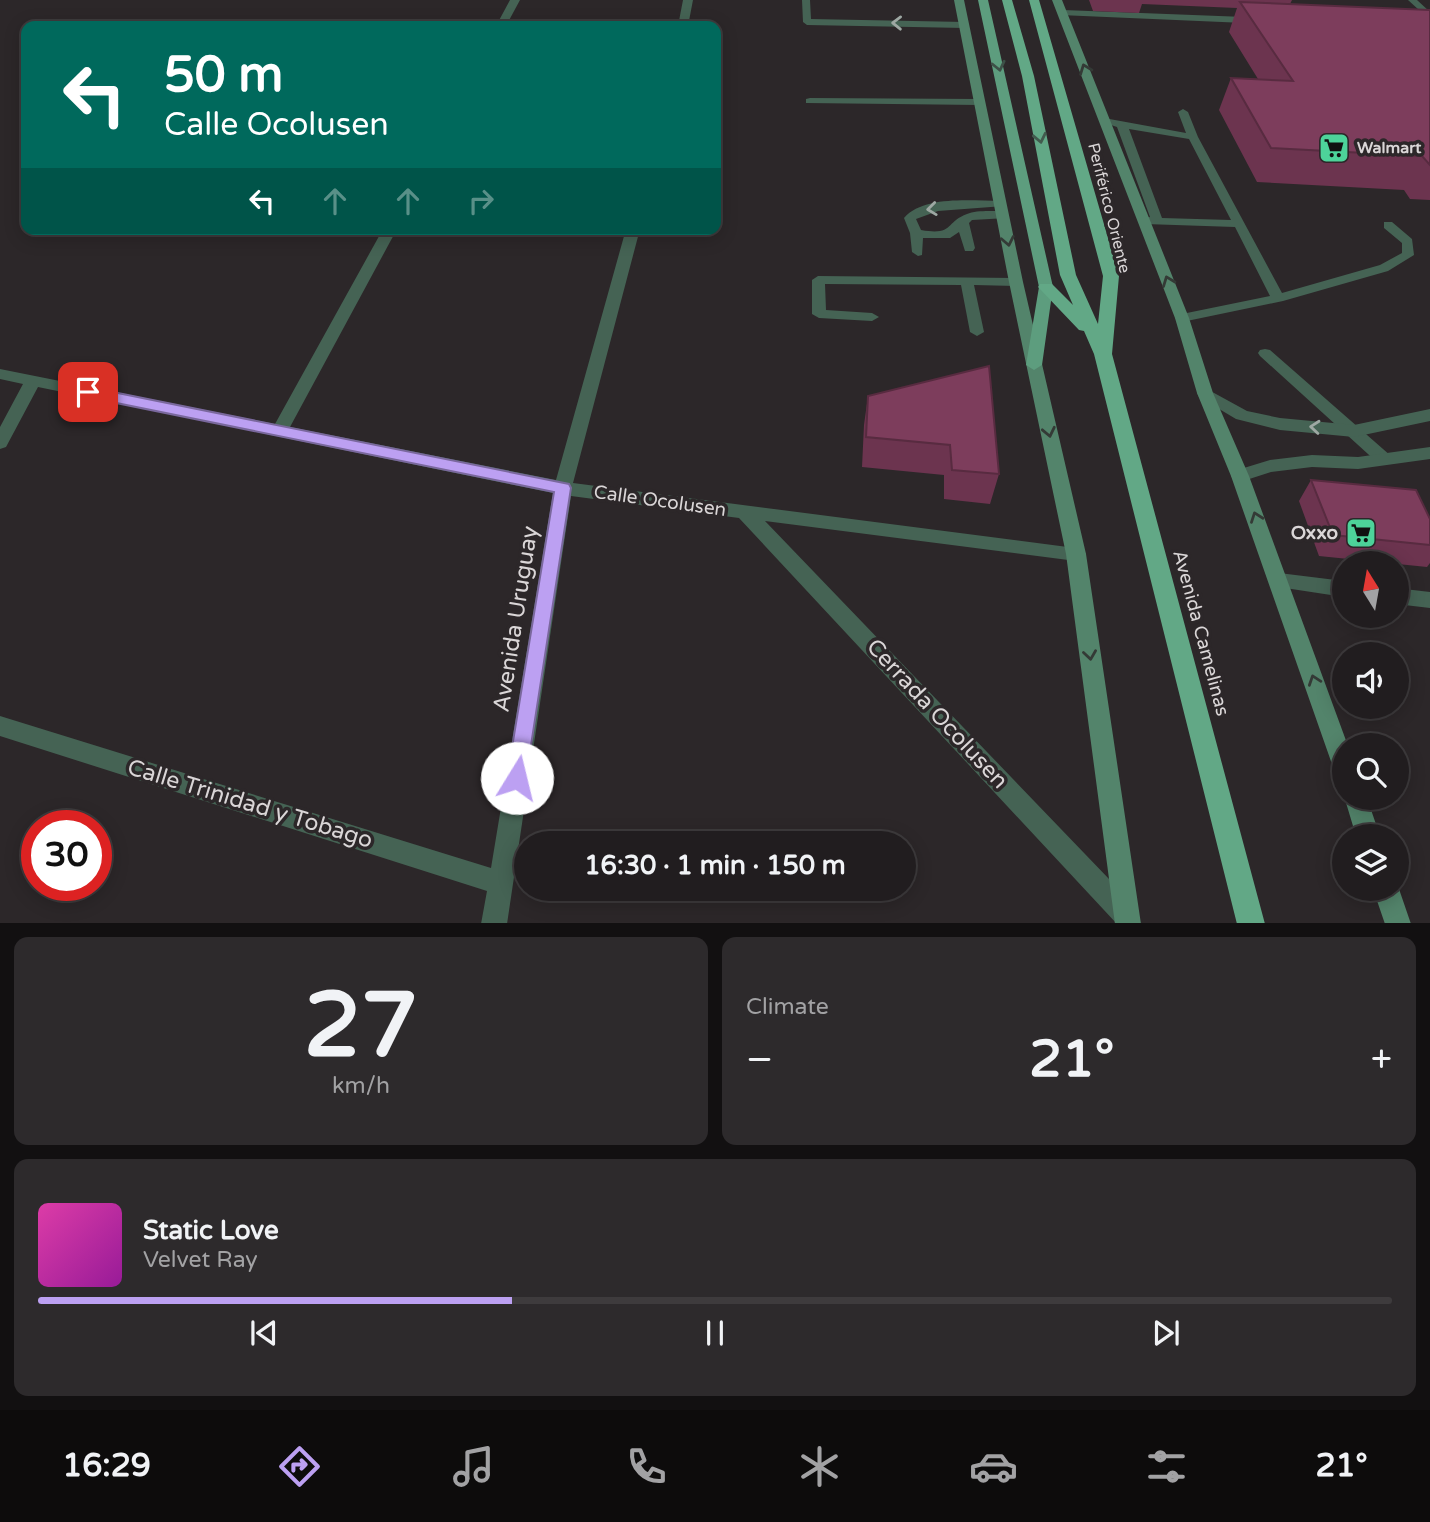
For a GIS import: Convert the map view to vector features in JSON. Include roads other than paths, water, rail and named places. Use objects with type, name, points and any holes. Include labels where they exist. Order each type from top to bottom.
[{"type":"highway","points":[[1007,0],[1028,76],[1068,275],[1103,354]]},
{"type":"highway","name":"Periférico Oriente","points":[[1034,0],[1111,276],[1103,354]]},
{"type":"highway","points":[[1046,287],[1091,332]]},
{"type":"highway","name":"Avenida Camelinas","points":[[1103,354],[1251,923]]},
{"type":"main road","points":[[959,0],[1016,282],[1076,554],[1127,919]]},
{"type":"main road","points":[[983,0],[1046,287],[1034,365]]},
{"type":"main road","points":[[1060,6],[1104,121],[1151,221],[1205,393],[1240,476],[1332,733]]},
{"type":"main road","points":[[1390,901],[1398,923]]},
{"type":"street","points":[[504,21],[515,0]]},
{"type":"street","points":[[684,21],[688,0]]},
{"type":"street","points":[[810,100],[979,102]]},
{"type":"street","points":[[280,429],[387,235]]},
{"type":"street","name":"Avenida Uruguay","points":[[494,923],[563,488],[631,235]]},
{"type":"street","name":"Calle Ocolusen","points":[[0,374],[563,488],[1076,554]]},
{"type":"street","points":[[0,443],[32,382]]},
{"type":"street","points":[[1205,393],[1242,415],[1280,424],[1354,431],[1430,415]]},
{"type":"street","points":[[1240,476],[1270,466],[1312,461],[1358,463],[1430,453]]},
{"type":"street","name":"Cerrada Ocolusen","points":[[746,513],[1127,919]]},
{"type":"street","points":[[1279,581],[1332,588]]},
{"type":"street","points":[[1409,598],[1430,600]]},
{"type":"street","name":"Calle Trinidad y Tobago","points":[[0,726],[500,883]]},
{"type":"lane","points":[[806,0],[807,22],[965,24]]},
{"type":"lane","points":[[1412,0],[1430,17]]},
{"type":"lane","points":[[1060,6],[1245,20]]},
{"type":"lane","points":[[1184,112],[1193,136],[1279,298]]},
{"type":"lane","points":[[1104,121],[1193,136]]},
{"type":"lane","points":[[1122,125],[1151,221],[1238,224]]},
{"type":"lane","points":[[918,252],[916,233],[910,218],[914,213],[927,209],[1002,209]]},
{"type":"lane","points":[[916,233],[933,236],[950,234],[969,217],[1002,209]]},
{"type":"lane","points":[[963,223],[969,248]]},
{"type":"lane","points":[[1182,318],[1279,298],[1384,268],[1408,255],[1408,242],[1388,225]]},
{"type":"lane","points":[[872,317],[819,314],[818,280],[1016,282]]},
{"type":"lane","points":[[967,282],[977,332]]},
{"type":"lane","points":[[1265,354],[1385,460]]},
{"type":"place","name":"Walmart","points":[[1334,148]]},
{"type":"place","name":"Oxxo","points":[[1361,533]]}]
